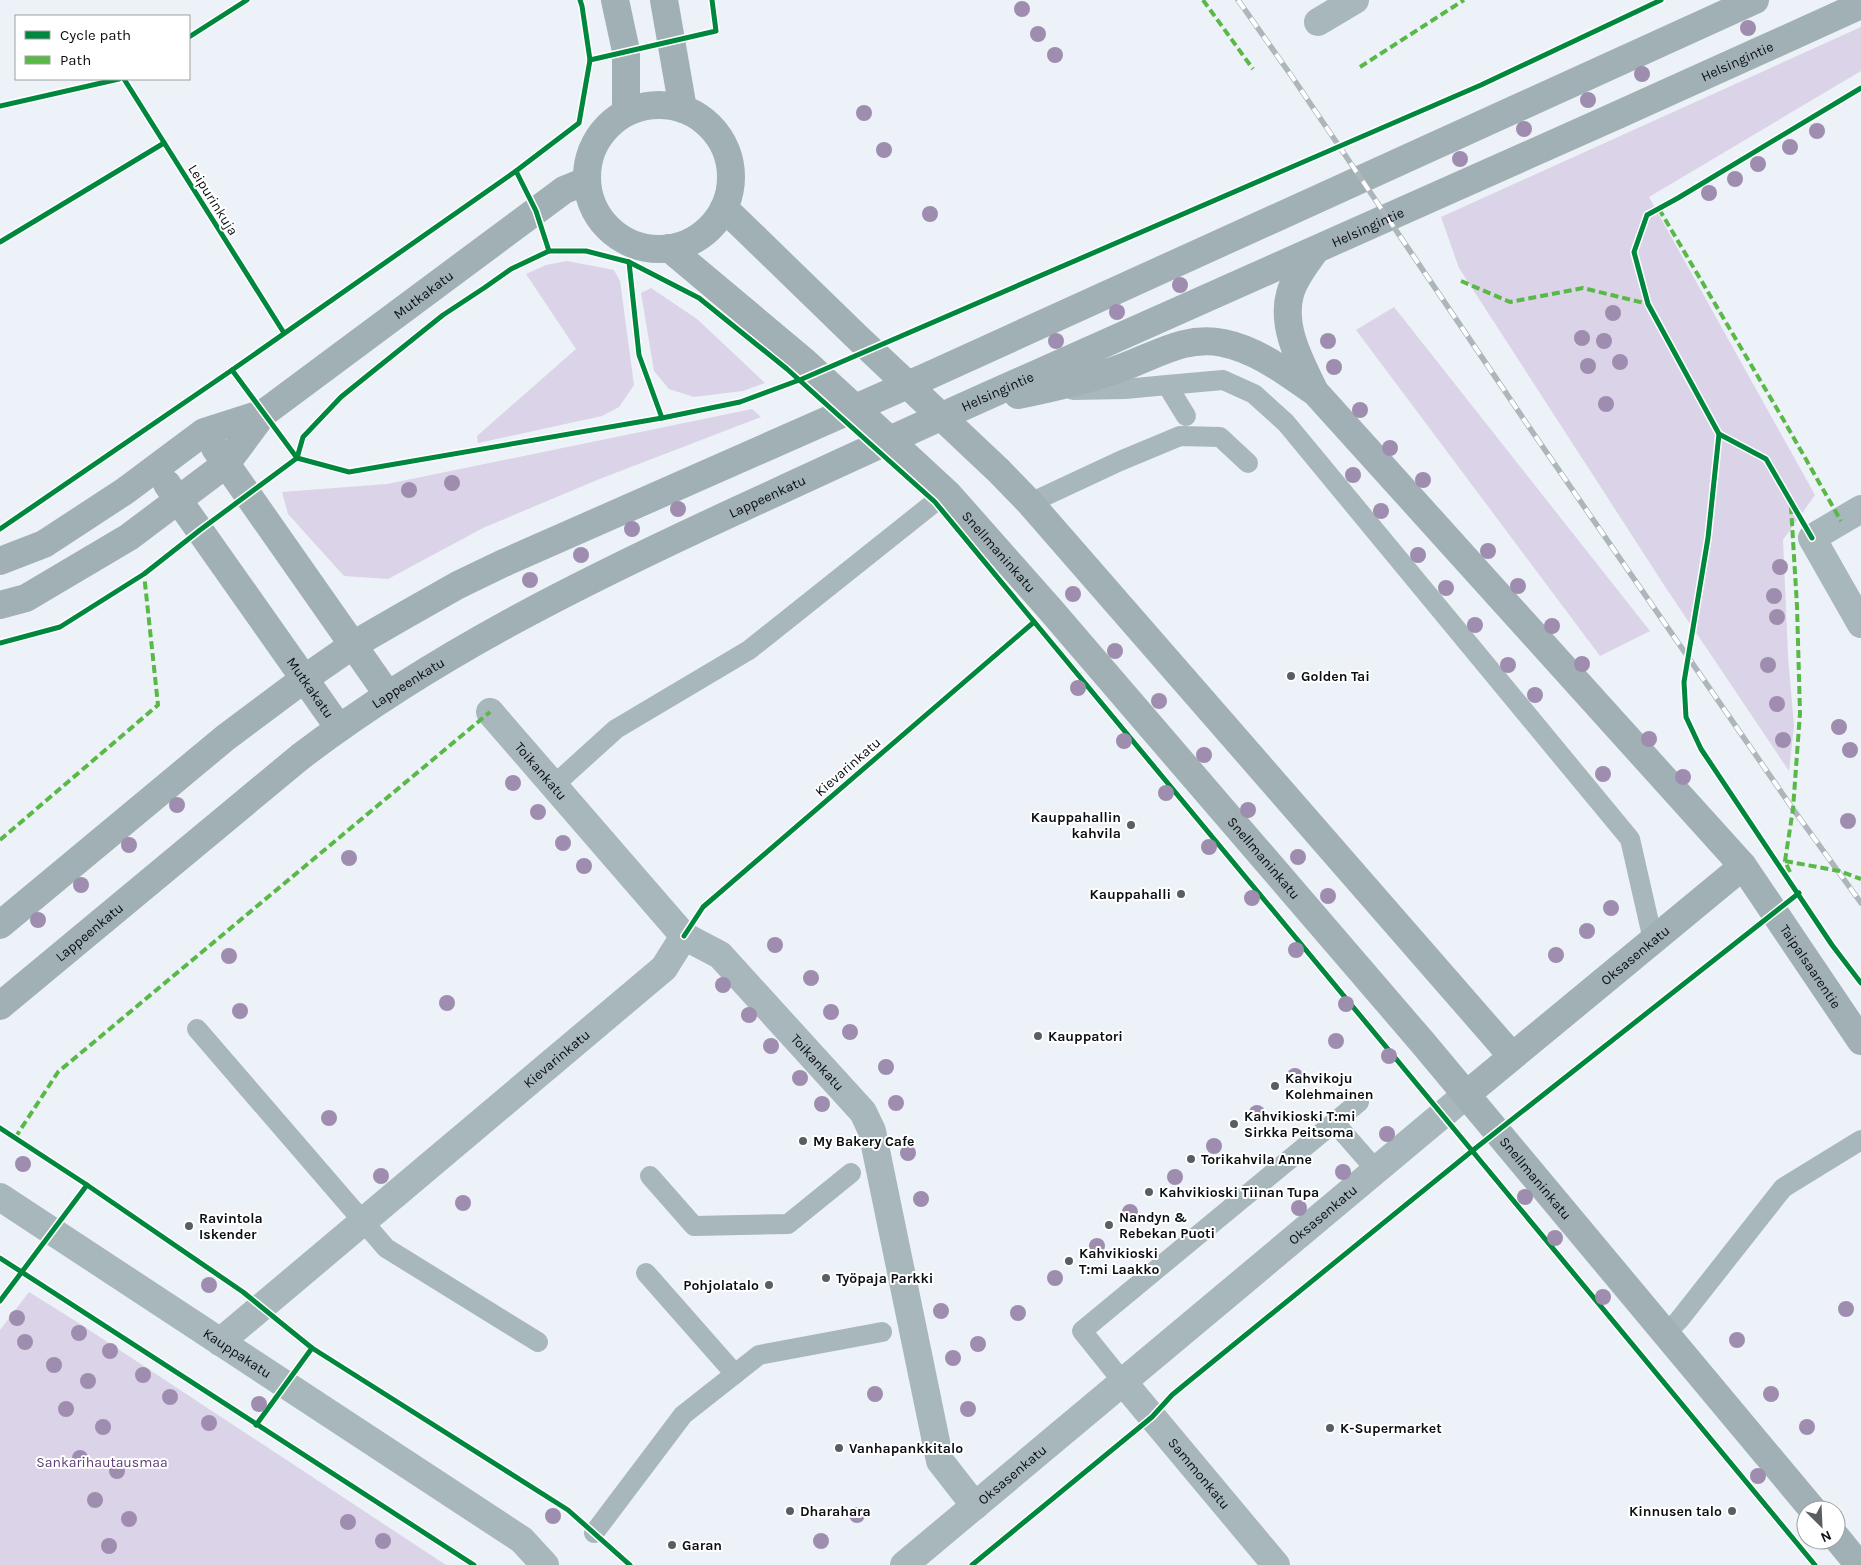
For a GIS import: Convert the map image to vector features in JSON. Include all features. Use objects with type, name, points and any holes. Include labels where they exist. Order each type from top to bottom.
[{"type":"main road","points":[[615,0],[626,51],[626,112]]},
{"type":"main road","points":[[664,0],[683,109]]},
{"type":"main road","points":[[0,925],[225,738],[304,679],[353,645],[458,585],[817,425],[1755,0]]},
{"type":"main road","name":"Helsingintie","points":[[872,448],[1861,5]]},
{"type":"main road","points":[[664,105],[683,109],[704,121],[720,138],[729,161],[731,185],[724,208],[711,228],[692,241],[670,248],[645,248],[623,240],[604,225],[591,204],[586,181],[588,160],[596,140],[609,124],[626,112],[645,106],[664,105]]},
{"type":"main road","name":"Mutkakatu","points":[[0,605],[26,598],[129,537],[226,464],[264,413],[564,190],[586,181]]},
{"type":"main road","points":[[724,208],[999,471],[1030,503],[1512,1056]]},
{"type":"main road","name":"Snellmaninkatu","points":[[670,248],[805,362],[948,494],[1056,615],[1466,1094],[1805,1500]]},
{"type":"main road","points":[[1315,251],[1290,293],[1288,310],[1291,334],[1299,359],[1316,393]]},
{"type":"main road","points":[[965,406],[1043,390],[1122,367],[1163,349],[1190,342],[1222,343],[1254,354],[1281,368],[1316,393]]},
{"type":"main road","name":"Taipalsaarentie","points":[[1316,393],[1743,866],[1861,1040]]},
{"type":"main road","name":"Mutkakatu","points":[[0,561],[44,544],[156,469],[204,432],[264,413]]},
{"type":"main road","points":[[204,432],[388,695]]},
{"type":"main road","name":"Lappeenkatu","points":[[0,1006],[300,757],[388,695],[466,646],[626,561],[872,448]]},
{"type":"main road","name":"Mutkakatu","points":[[156,469],[339,728]]},
{"type":"main road","name":"Oksasenkatu","points":[[1466,1094],[1743,866]]},
{"type":"main road","points":[[1846,1549],[1859,1565]]},
{"type":"street","points":[[1318,22],[1355,0]]},
{"type":"street","points":[[1861,509],[1812,538],[1861,624]]},
{"type":"street","name":"Toikankatu","points":[[490,712],[684,936],[720,955],[863,1112],[872,1131],[940,1461],[975,1506]]},
{"type":"street","name":"Kievarinkatu","points":[[220,1342],[664,968],[684,936]]},
{"type":"street","name":"Oksasenkatu","points":[[904,1565],[1466,1094]]},
{"type":"street","name":"Kauppakatu","points":[[0,1197],[522,1540],[545,1565]]},
{"type":"street","name":"Sammonkatu","points":[[1123,1382],[1276,1565]]},
{"type":"lane","points":[[1043,390],[1125,389],[1223,380],[1254,394],[1286,423],[1630,839],[1653,940]]},
{"type":"lane","points":[[1167,385],[1186,416]]},
{"type":"lane","points":[[1030,503],[1120,461],[1180,436],[1220,437],[1248,463]]},
{"type":"lane","points":[[553,786],[616,729],[749,650],[935,502],[948,494]]},
{"type":"lane","points":[[198,1029],[386,1248],[538,1342]]},
{"type":"lane","points":[[1123,1382],[1082,1331],[1358,1102]]},
{"type":"lane","points":[[1334,1122],[1376,1170]]},
{"type":"lane","points":[[1666,1333],[1679,1320],[1783,1188],[1861,1140]]},
{"type":"lane","points":[[650,1176],[694,1226],[703,1226],[788,1224],[851,1173]]},
{"type":"lane","points":[[646,1273],[735,1374]]},
{"type":"lane","points":[[594,1533],[683,1415],[759,1355],[882,1332]]},
{"type":"green space","points":[[1861,27],[1861,71],[1649,197],[1815,495],[1783,540],[1788,656],[1794,726],[1789,771],[1666,588],[1459,268],[1441,217]]},
{"type":"green space","points":[[567,261],[614,270],[620,281],[634,385],[619,407],[602,416],[478,443],[477,436],[576,349],[526,274],[546,265]]},
{"type":"green space","points":[[651,288],[697,319],[765,383],[743,391],[694,397],[669,389],[654,371],[641,293]]},
{"type":"green space","points":[[1394,307],[1650,631],[1600,656],[1356,330]]},
{"type":"green space","points":[[752,409],[761,417],[597,480],[483,528],[388,579],[344,576],[288,514],[282,492],[387,484]]},
{"type":"green space","name":"Sankarihautausmaa","points":[[29,1292],[446,1565],[0,1565],[0,1330]]},
{"type":"railway","points":[[1238,0],[1527,424],[1793,809],[1861,903]]},
{"type":"marked path","points":[[1203,0],[1253,69]]},
{"type":"marked path","points":[[1360,67],[1464,0]]},
{"type":"marked path","points":[[1659,209],[1841,521]]},
{"type":"marked path","points":[[1461,281],[1510,302],[1583,288],[1648,304]]},
{"type":"marked path","points":[[1790,872],[1785,861],[1793,809],[1800,713],[1797,606],[1791,507]]},
{"type":"marked path","points":[[0,840],[158,705],[144,574]]},
{"type":"marked path","points":[[15,1138],[58,1072],[490,712]]},
{"type":"marked path","points":[[1785,861],[1839,871],[1861,879]]},
{"type":"cycle path","points":[[190,36],[247,0]]},
{"type":"cycle path","points":[[232,370],[516,171],[579,123],[590,60],[580,0]]},
{"type":"cycle path","points":[[590,60],[716,31],[712,0]]},
{"type":"cycle path","points":[[0,529],[232,370],[297,458],[349,472],[662,418],[740,402],[802,379],[1481,85],[1661,0]]},
{"type":"cycle path","points":[[0,106],[115,80]]},
{"type":"cycle path","name":"Leipurinkuja","points":[[125,80],[284,333]]},
{"type":"cycle path","points":[[1861,88],[1647,215],[1634,252],[1648,304],[1719,434],[1708,538],[1684,682],[1686,717],[1701,749],[1832,945],[1861,983]]},
{"type":"cycle path","points":[[0,242],[164,143]]},
{"type":"cycle path","points":[[516,171],[536,211],[549,251],[586,251],[629,262],[699,298],[787,369],[935,502],[1815,1565]]},
{"type":"cycle path","points":[[0,643],[60,627],[144,574],[297,458],[303,437],[341,397],[443,315],[511,269],[549,251]]},
{"type":"cycle path","points":[[629,262],[639,355],[662,418]]},
{"type":"cycle path","points":[[1719,434],[1766,459],[1812,538]]},
{"type":"cycle path","points":[[684,936],[703,907],[1034,622]]},
{"type":"cycle path","points":[[972,1565],[1152,1417],[1172,1395],[1472,1151],[1799,893]]},
{"type":"cycle path","points":[[0,1128],[243,1292],[312,1348],[568,1510],[630,1565]]},
{"type":"cycle path","points":[[0,1301],[87,1185]]},
{"type":"cycle path","points":[[0,1258],[474,1565]]},
{"type":"cycle path","points":[[256,1425],[312,1348]]},
{"type":"place","name":"Golden Tai","points":[[1291,676]]},
{"type":"place","name":"Kauppahallin kahvila","points":[[1131,825]]},
{"type":"place","name":"Kauppahalli","points":[[1181,894]]},
{"type":"place","name":"Kauppatori","points":[[1038,1036]]},
{"type":"place","name":"Kahvikoju Kolehmainen","points":[[1275,1086]]},
{"type":"place","name":"Kahvikioski T:mi Sirkka Peitsoma","points":[[1234,1124]]},
{"type":"place","name":"My Bakery Cafe","points":[[803,1141]]},
{"type":"place","name":"Torikahvila Anne","points":[[1191,1159]]},
{"type":"place","name":"Kahvikioski Tiinan Tupa","points":[[1149,1192]]},
{"type":"place","name":"Nandyn & Rebekan Puoti","points":[[1109,1225]]},
{"type":"place","name":"Ravintola Iskender","points":[[189,1226]]},
{"type":"place","name":"Kahvikioski T:mi Laakko","points":[[1069,1261]]},
{"type":"place","name":"Työpaja Parkki","points":[[826,1278]]},
{"type":"place","name":"Pohjolatalo","points":[[769,1285]]},
{"type":"place","name":"K-Supermarket","points":[[1330,1428]]},
{"type":"place","name":"Vanhapankkitalo","points":[[839,1448]]},
{"type":"place","name":"Dharahara","points":[[790,1511]]},
{"type":"place","name":"Kinnusen talo","points":[[1732,1511]]},
{"type":"place","name":"Garan","points":[[672,1545]]}]
